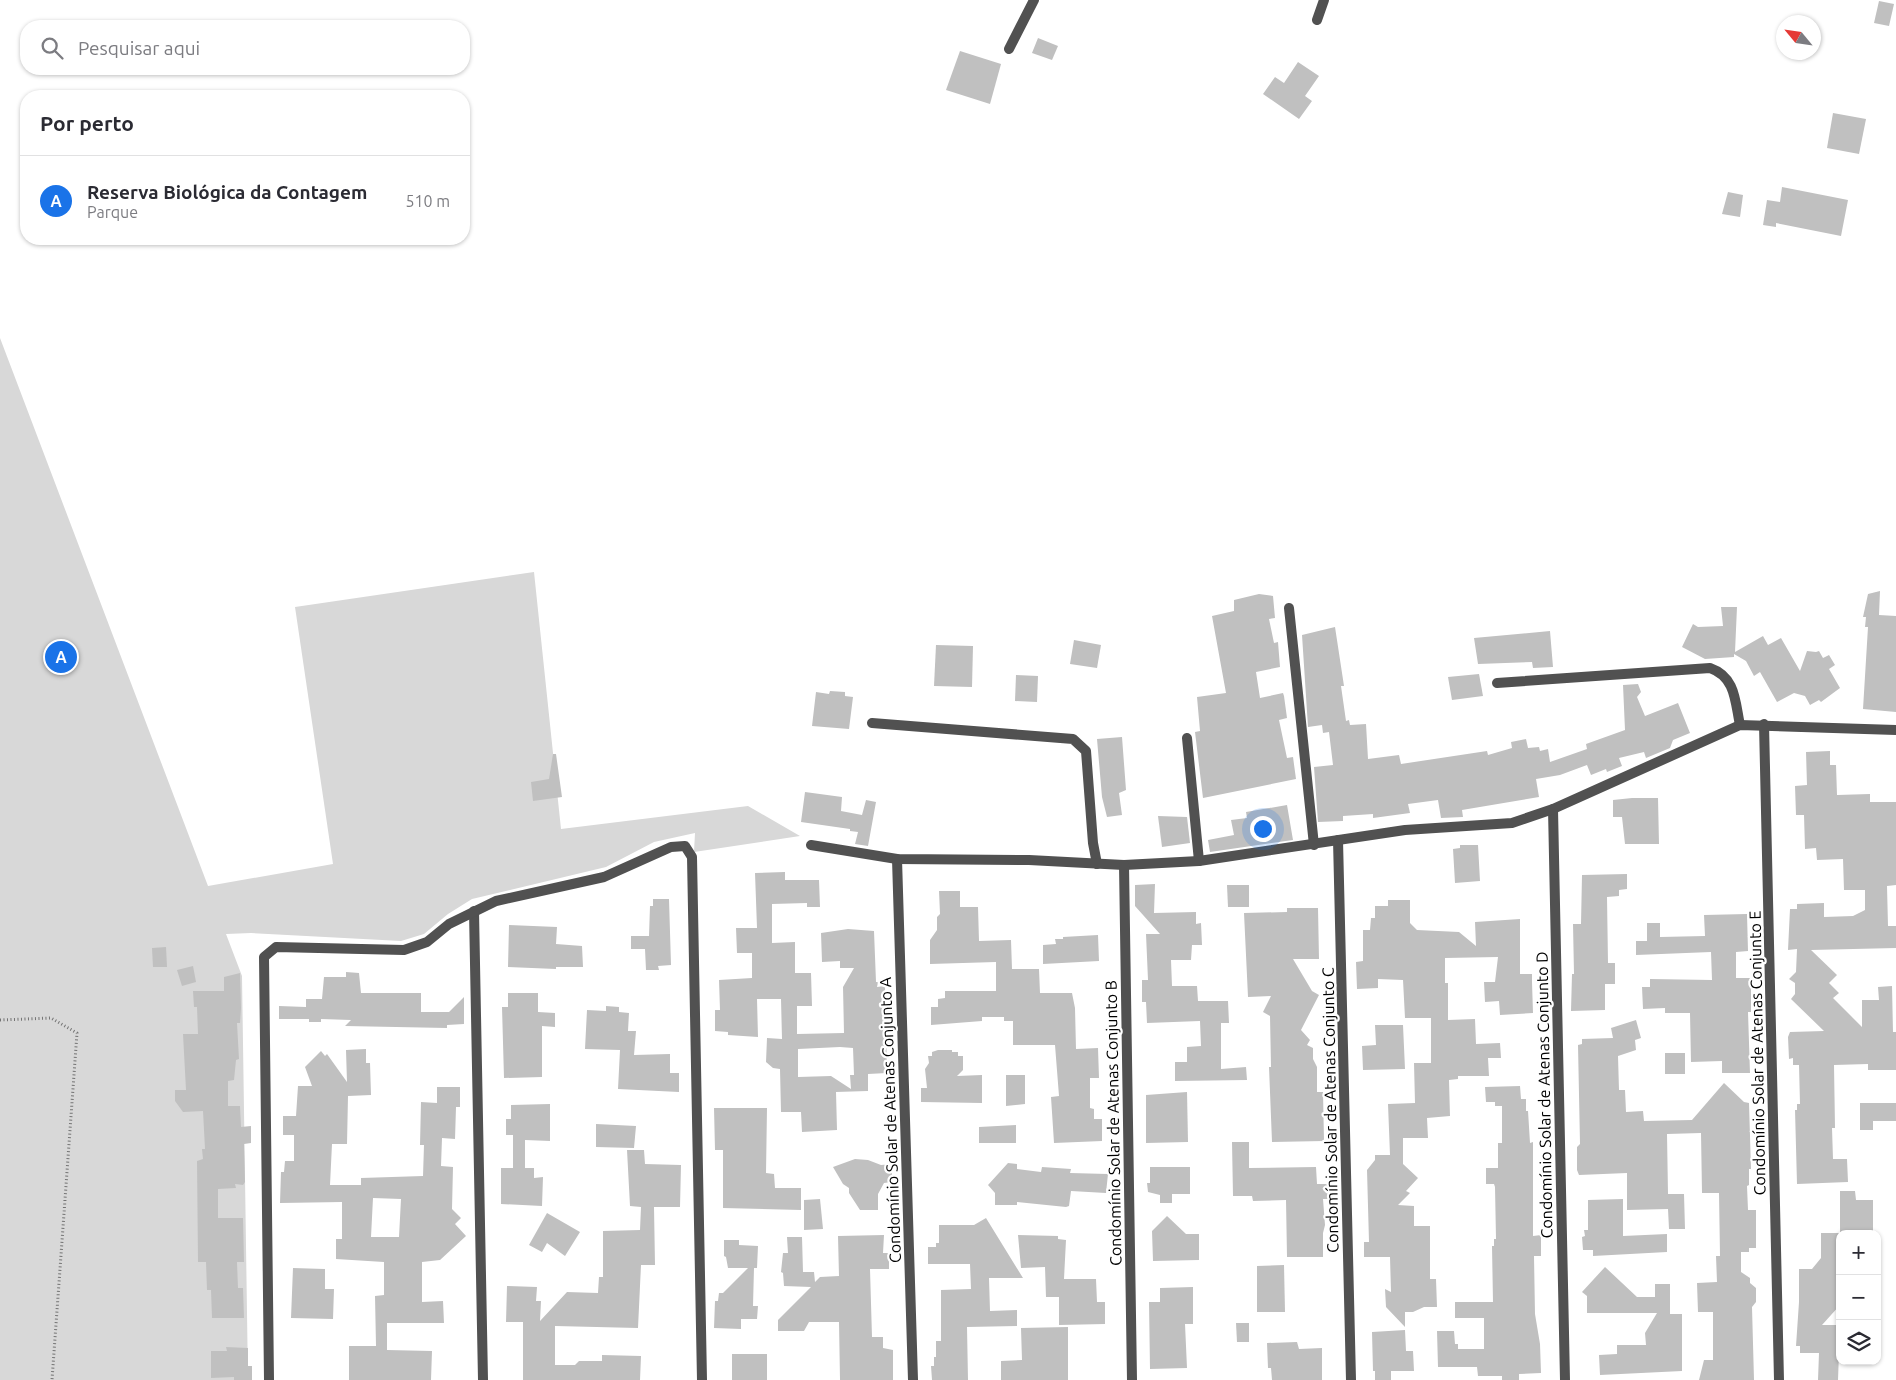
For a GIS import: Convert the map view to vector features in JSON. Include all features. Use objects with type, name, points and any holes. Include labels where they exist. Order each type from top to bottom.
[{"type":"street","points":[[1009,49],[1034,0]]},
{"type":"street","points":[[1317,20],[1324,0]]},
{"type":"street","points":[[1289,608],[1314,845]]},
{"type":"street","points":[[1497,683],[1710,668],[1726,677],[1732,685],[1740,725]]},
{"type":"street","points":[[872,723],[1073,739],[1086,751],[1093,843],[1098,864]]},
{"type":"street","points":[[811,845],[897,859],[1029,860],[1124,865],[1199,862],[1405,830],[1512,823],[1553,809],[1740,725],[1764,724],[1896,730]]},
{"type":"street","name":"Condomínio Solar de Atenas Conjunto E","points":[[1764,724],[1780,1380]]},
{"type":"street","points":[[1187,738],[1199,862]]},
{"type":"street","name":"Condomínio Solar de Atenas Conjunto D","points":[[1553,809],[1565,1380]]},
{"type":"street","name":"Condomínio Solar de Atenas Conjunto C","points":[[1338,840],[1351,1380]]},
{"type":"street","points":[[269,1380],[264,957],[276,947],[404,950],[427,942],[449,924],[496,901],[604,877],[671,847],[685,846],[692,857],[702,1380]]},
{"type":"street","name":"Condomínio Solar de Atenas Conjunto A","points":[[897,859],[913,1380]]},
{"type":"street","name":"Condomínio Solar de Atenas Conjunto B","points":[[1124,865],[1132,1380]]},
{"type":"street","points":[[474,911],[483,1380]]},
{"type":"path","points":[[0,1020],[51,1018],[77,1033],[52,1380]]},
{"type":"shaded area","points":[[0,338],[208,886],[333,864],[295,607],[534,572],[561,829],[748,806],[800,836],[694,852],[695,833],[654,842],[606,867],[472,899],[448,914],[424,934],[401,941],[251,933],[226,934],[242,976],[248,1380],[0,1380]]},
{"type":"building","points":[[1879,1],[1894,4],[1889,26],[1874,23]]},
{"type":"building","points":[[1038,38],[1058,46],[1052,60],[1032,53]]},
{"type":"building","points":[[960,51],[1001,64],[990,104],[946,90]]},
{"type":"building","points":[[1298,62],[1319,76],[1305,96],[1312,101],[1299,119],[1263,94],[1275,77],[1284,83]]},
{"type":"building","points":[[1833,113],[1866,119],[1859,154],[1827,148]]},
{"type":"building","points":[[1782,187],[1848,200],[1841,236],[1776,223],[1776,227],[1763,225],[1767,200],[1780,202]]},
{"type":"building","points":[[1728,192],[1743,195],[1740,217],[1722,214]]},
{"type":"building","points":[[1880,591],[1879,615],[1896,616],[1896,712],[1863,709],[1868,627],[1865,627],[1866,617],[1863,617],[1868,594]]},
{"type":"building","points":[[1259,594],[1273,596],[1275,618],[1269,619],[1274,643],[1278,642],[1280,667],[1256,672],[1260,698],[1283,693],[1287,718],[1279,720],[1287,758],[1293,757],[1296,779],[1203,798],[1195,732],[1200,731],[1197,697],[1226,693],[1212,616],[1234,611],[1234,600]]},
{"type":"building","points":[[1721,607],[1737,607],[1735,652],[1763,636],[1768,645],[1781,638],[1800,671],[1807,651],[1819,651],[1823,658],[1829,655],[1835,665],[1829,669],[1840,688],[1821,702],[1819,700],[1810,705],[1805,696],[1794,693],[1777,702],[1760,672],[1754,676],[1746,661],[1734,654],[1734,657],[1705,659],[1682,647],[1693,624],[1698,627],[1723,626]]},
{"type":"building","points":[[1335,627],[1344,686],[1341,686],[1346,721],[1349,720],[1350,725],[1366,724],[1368,759],[1399,755],[1401,764],[1487,751],[1488,755],[1512,748],[1511,742],[1526,739],[1528,748],[1539,747],[1540,751],[1548,749],[1550,762],[1587,749],[1586,744],[1625,730],[1623,685],[1638,684],[1641,692],[1637,697],[1645,716],[1678,703],[1690,733],[1673,740],[1670,748],[1646,758],[1644,752],[1619,758],[1622,766],[1607,772],[1606,769],[1591,775],[1587,765],[1560,775],[1536,779],[1539,797],[1462,810],[1463,817],[1441,818],[1438,800],[1408,804],[1410,813],[1373,818],[1373,814],[1343,816],[1343,821],[1318,822],[1314,767],[1333,765],[1329,732],[1323,733],[1322,725],[1308,727],[1302,635]]},
{"type":"building","points":[[1550,631],[1553,667],[1533,668],[1532,662],[1478,664],[1474,638]]},
{"type":"building","points":[[1074,640],[1101,645],[1097,668],[1070,664]]},
{"type":"building","points":[[936,645],[973,646],[972,687],[934,686]]},
{"type":"building","points":[[1479,674],[1483,696],[1452,700],[1448,677]]},
{"type":"building","points":[[1016,675],[1038,676],[1037,702],[1015,701]]},
{"type":"building","points":[[830,691],[845,692],[845,696],[853,697],[849,729],[812,726],[816,692],[829,694]]},
{"type":"building","points":[[1122,737],[1126,790],[1119,793],[1122,815],[1107,817],[1102,797],[1097,739]]},
{"type":"building","points":[[1830,751],[1830,765],[1836,765],[1837,795],[1870,794],[1870,802],[1896,802],[1896,885],[1887,886],[1888,926],[1896,926],[1896,948],[1811,950],[1837,975],[1829,983],[1839,993],[1833,998],[1862,1027],[1862,1000],[1879,1000],[1878,987],[1892,986],[1893,1032],[1896,1032],[1896,1070],[1868,1070],[1868,1064],[1834,1065],[1835,1128],[1832,1128],[1833,1159],[1847,1159],[1848,1182],[1797,1184],[1795,1110],[1797,1110],[1797,1104],[1800,1104],[1799,1065],[1793,1065],[1793,1058],[1789,1059],[1788,1037],[1790,1032],[1824,1031],[1791,999],[1795,994],[1795,983],[1789,979],[1796,972],[1797,949],[1788,950],[1790,909],[1797,909],[1797,904],[1824,903],[1824,917],[1853,916],[1865,910],[1865,890],[1844,890],[1843,859],[1817,860],[1816,848],[1805,849],[1804,815],[1796,815],[1795,786],[1807,785],[1806,752]]},
{"type":"building","points":[[553,754],[556,754],[562,797],[533,801],[531,782],[549,779]]},
{"type":"building","points":[[805,792],[842,797],[841,811],[862,815],[866,800],[876,802],[868,846],[855,844],[858,832],[850,831],[850,829],[801,822]]},
{"type":"building","points":[[1658,798],[1659,844],[1625,844],[1622,817],[1613,817],[1613,800]]},
{"type":"building","points":[[1287,805],[1293,840],[1210,852],[1208,840],[1234,835],[1231,820],[1247,818],[1246,812]]},
{"type":"building","points":[[1158,816],[1187,817],[1190,843],[1162,847]]},
{"type":"building","points":[[1460,845],[1478,845],[1480,881],[1455,883],[1453,849],[1460,848]]},
{"type":"building","points":[[785,872],[785,880],[819,880],[820,907],[807,907],[807,903],[772,904],[772,943],[795,942],[795,973],[811,973],[812,1006],[797,1006],[797,1034],[844,1033],[843,987],[854,968],[840,968],[840,961],[822,962],[821,933],[848,929],[874,931],[877,987],[885,986],[887,1073],[868,1074],[868,1091],[836,1092],[837,1130],[802,1132],[801,1112],[781,1112],[780,1069],[773,1068],[766,1062],[767,1038],[782,1039],[781,999],[757,999],[758,1037],[728,1035],[728,1032],[715,1031],[715,1010],[720,1010],[719,980],[752,978],[752,953],[737,953],[736,928],[757,928],[755,873]],"holes":[[[853,1048],[854,1075],[850,1075],[851,1089],[831,1076],[798,1077],[798,1049]]]},
{"type":"building","points":[[1627,874],[1627,889],[1619,890],[1619,896],[1607,897],[1608,963],[1615,963],[1615,984],[1605,984],[1605,1010],[1571,1011],[1572,974],[1574,974],[1573,924],[1581,924],[1582,875]]},
{"type":"building","points":[[1155,884],[1154,913],[1196,912],[1196,924],[1201,923],[1202,945],[1192,945],[1191,960],[1171,960],[1172,986],[1197,986],[1198,1001],[1228,1001],[1229,1023],[1221,1023],[1221,1069],[1246,1067],[1247,1080],[1175,1081],[1175,1062],[1187,1062],[1187,1047],[1201,1046],[1200,1021],[1147,1023],[1146,1002],[1142,1002],[1142,980],[1148,980],[1146,934],[1160,934],[1135,906],[1135,885]]},
{"type":"building","points":[[1227,885],[1249,885],[1249,907],[1228,907]]},
{"type":"building","points":[[939,891],[960,891],[960,907],[978,907],[979,941],[1011,940],[1012,969],[1039,969],[1040,993],[1072,993],[1075,1008],[1076,1049],[1098,1048],[1099,1078],[1090,1078],[1090,1108],[1094,1109],[1094,1119],[1102,1119],[1102,1141],[1054,1143],[1051,1097],[1059,1096],[1055,1045],[1013,1045],[1013,1021],[1004,1021],[1004,1017],[982,1017],[982,1021],[931,1025],[931,1007],[938,1007],[938,999],[945,998],[945,991],[996,991],[996,962],[930,964],[930,940],[937,930],[937,917],[940,914]]},
{"type":"building","points":[[653,899],[669,899],[671,965],[658,966],[659,970],[646,970],[645,949],[631,949],[631,936],[649,936],[650,906],[653,906]]},
{"type":"building","points":[[1388,900],[1410,900],[1410,923],[1417,930],[1459,932],[1476,946],[1475,922],[1520,919],[1520,974],[1532,974],[1533,1013],[1500,1015],[1499,1001],[1485,1002],[1484,982],[1495,982],[1498,957],[1445,958],[1445,983],[1448,983],[1448,1020],[1475,1019],[1476,1044],[1500,1043],[1501,1058],[1488,1058],[1489,1076],[1458,1076],[1458,1079],[1449,1080],[1450,1116],[1427,1118],[1428,1138],[1403,1138],[1403,1164],[1418,1178],[1406,1191],[1410,1193],[1398,1205],[1414,1206],[1414,1226],[1430,1226],[1430,1279],[1436,1279],[1437,1307],[1424,1307],[1413,1312],[1405,1312],[1405,1327],[1386,1307],[1385,1289],[1391,1292],[1390,1257],[1364,1257],[1364,1242],[1369,1242],[1367,1170],[1375,1160],[1375,1155],[1390,1155],[1388,1104],[1415,1103],[1414,1063],[1431,1063],[1431,1018],[1405,1018],[1403,980],[1378,979],[1378,988],[1357,989],[1356,962],[1363,961],[1363,930],[1370,930],[1371,918],[1375,918],[1375,906],[1388,906]]},
{"type":"building","points":[[1287,908],[1318,908],[1319,959],[1293,959],[1312,991],[1319,995],[1301,1030],[1310,1040],[1307,1045],[1313,1048],[1313,1059],[1317,1067],[1317,1092],[1323,1092],[1324,1141],[1272,1142],[1269,1067],[1271,1067],[1270,1016],[1263,1012],[1271,996],[1248,997],[1244,913],[1287,912]]},
{"type":"building","points":[[1747,914],[1748,951],[1736,952],[1736,978],[1751,978],[1751,1012],[1748,1012],[1750,1073],[1722,1073],[1722,1061],[1691,1062],[1690,1013],[1665,1013],[1665,1008],[1643,1009],[1642,987],[1650,987],[1650,979],[1712,980],[1711,952],[1636,955],[1636,941],[1647,941],[1647,923],[1660,923],[1660,937],[1705,936],[1704,915]]},
{"type":"building","points":[[509,925],[557,927],[556,944],[582,946],[583,967],[556,967],[556,969],[508,967]]},
{"type":"building","points":[[1098,935],[1099,961],[1043,964],[1043,945],[1056,944],[1055,939],[1063,939],[1063,937]]},
{"type":"building","points":[[166,947],[167,967],[153,967],[152,948]]},
{"type":"building","points":[[193,966],[196,982],[182,986],[177,970]]},
{"type":"building","points":[[346,972],[359,973],[361,993],[421,993],[421,1012],[449,1012],[464,997],[464,1024],[447,1025],[447,1028],[345,1026],[351,1020],[321,1019],[321,1022],[309,1022],[309,1019],[279,1019],[279,1006],[306,1007],[306,999],[322,999],[324,977],[346,977]]},
{"type":"building","points":[[240,973],[241,1008],[240,1023],[237,1023],[239,1059],[236,1060],[234,1080],[228,1081],[228,1106],[240,1106],[241,1127],[251,1126],[251,1143],[244,1144],[245,1182],[243,1185],[235,1184],[236,1188],[218,1189],[218,1218],[243,1218],[244,1262],[237,1262],[238,1288],[243,1288],[244,1318],[212,1318],[211,1290],[207,1290],[206,1262],[198,1262],[197,1161],[203,1159],[202,1149],[205,1149],[203,1111],[183,1112],[175,1101],[175,1090],[186,1090],[183,1034],[198,1034],[197,1007],[194,1007],[193,991],[224,991],[224,977]]},
{"type":"building","points":[[508,993],[538,993],[538,1012],[555,1013],[555,1027],[542,1026],[542,1077],[504,1078],[502,1007],[508,1007]]},
{"type":"building","points":[[606,1006],[619,1007],[619,1012],[629,1013],[628,1031],[636,1031],[634,1055],[670,1054],[670,1073],[679,1073],[679,1092],[618,1089],[620,1050],[585,1049],[587,1010],[606,1011]]},
{"type":"building","points":[[1636,1020],[1641,1038],[1635,1040],[1636,1050],[1618,1056],[1619,1090],[1625,1090],[1626,1112],[1643,1111],[1644,1121],[1692,1120],[1724,1083],[1744,1102],[1749,1103],[1751,1169],[1749,1169],[1749,1185],[1747,1186],[1748,1210],[1756,1210],[1756,1248],[1749,1248],[1749,1252],[1741,1252],[1741,1272],[1750,1278],[1750,1283],[1756,1288],[1756,1302],[1752,1307],[1754,1380],[1699,1380],[1704,1360],[1713,1360],[1713,1312],[1698,1312],[1697,1283],[1717,1282],[1716,1256],[1720,1256],[1719,1193],[1702,1193],[1701,1133],[1667,1134],[1668,1194],[1684,1194],[1685,1229],[1669,1229],[1668,1209],[1627,1210],[1627,1173],[1579,1175],[1577,1170],[1577,1147],[1580,1144],[1578,1045],[1582,1044],[1582,1039],[1613,1038],[1611,1028]]},
{"type":"building","points":[[1375,1025],[1403,1025],[1405,1069],[1363,1070],[1362,1046],[1376,1045]]},
{"type":"building","points":[[366,1049],[366,1063],[370,1063],[371,1095],[348,1096],[347,1144],[332,1144],[330,1185],[361,1185],[361,1178],[423,1176],[424,1145],[420,1145],[421,1102],[437,1103],[437,1087],[460,1087],[460,1107],[456,1107],[455,1139],[442,1138],[441,1166],[453,1167],[452,1209],[461,1218],[455,1224],[466,1236],[440,1260],[422,1262],[422,1302],[443,1301],[444,1323],[387,1323],[387,1350],[432,1351],[431,1380],[349,1380],[349,1346],[376,1346],[375,1296],[384,1295],[384,1262],[336,1259],[336,1239],[342,1239],[342,1202],[280,1203],[281,1172],[284,1172],[285,1161],[294,1161],[294,1135],[283,1135],[283,1116],[296,1116],[298,1086],[312,1086],[305,1067],[321,1051],[325,1056],[327,1054],[347,1082],[346,1050]],"holes":[[[373,1198],[401,1199],[399,1237],[371,1237]]]},
{"type":"building","points":[[952,1050],[952,1052],[958,1052],[958,1056],[963,1056],[963,1070],[957,1076],[982,1075],[982,1103],[921,1102],[921,1088],[927,1088],[925,1069],[929,1063],[928,1056],[932,1056],[932,1052]]},
{"type":"building","points":[[1665,1053],[1685,1053],[1685,1074],[1665,1074]]},
{"type":"building","points":[[1006,1075],[1025,1075],[1025,1104],[1006,1106]]},
{"type":"building","points":[[1520,1086],[1521,1099],[1526,1099],[1530,1143],[1533,1142],[1533,1236],[1541,1235],[1541,1256],[1534,1256],[1535,1314],[1540,1344],[1541,1373],[1519,1374],[1519,1380],[1502,1380],[1502,1376],[1478,1376],[1477,1367],[1438,1367],[1437,1331],[1454,1331],[1455,1344],[1458,1344],[1458,1349],[1484,1349],[1484,1318],[1455,1318],[1455,1302],[1493,1302],[1492,1246],[1494,1246],[1494,1239],[1496,1239],[1495,1187],[1494,1184],[1486,1184],[1486,1168],[1498,1168],[1498,1143],[1502,1143],[1502,1106],[1495,1106],[1495,1102],[1486,1102],[1485,1087]]},
{"type":"building","points":[[1187,1092],[1188,1142],[1146,1143],[1146,1095]]},
{"type":"building","points":[[1860,1103],[1896,1103],[1896,1121],[1873,1121],[1873,1130],[1860,1130]]},
{"type":"building","points":[[550,1104],[550,1141],[525,1140],[525,1168],[534,1168],[534,1178],[543,1177],[542,1206],[501,1204],[501,1168],[513,1168],[513,1135],[506,1135],[506,1119],[511,1119],[511,1105]]},
{"type":"building","points":[[714,1108],[767,1108],[766,1173],[774,1174],[775,1188],[801,1188],[801,1210],[723,1208],[723,1150],[715,1150]]},
{"type":"building","points":[[596,1124],[636,1126],[634,1148],[596,1147]]},
{"type":"building","points":[[1016,1125],[1016,1143],[979,1143],[979,1127]]},
{"type":"building","points":[[1232,1142],[1249,1142],[1249,1168],[1316,1167],[1317,1184],[1331,1184],[1331,1199],[1323,1199],[1325,1225],[1323,1257],[1287,1257],[1286,1200],[1253,1201],[1252,1196],[1233,1196]]},
{"type":"building","points":[[627,1150],[644,1150],[645,1164],[681,1165],[680,1207],[654,1207],[655,1265],[641,1265],[638,1328],[555,1326],[555,1365],[575,1365],[579,1361],[602,1361],[602,1355],[641,1356],[640,1380],[523,1380],[523,1322],[506,1322],[507,1286],[537,1287],[536,1301],[541,1301],[540,1321],[567,1292],[598,1293],[599,1277],[603,1277],[603,1231],[640,1230],[641,1207],[630,1206]]},
{"type":"building","points":[[855,1159],[868,1160],[881,1165],[892,1164],[892,1182],[884,1183],[878,1194],[878,1210],[860,1210],[849,1193],[849,1188],[843,1184],[833,1167]]},
{"type":"building","points":[[1008,1163],[1017,1164],[1017,1169],[1041,1172],[1042,1167],[1071,1169],[1070,1173],[1108,1174],[1106,1193],[1071,1191],[1069,1206],[1066,1207],[1017,1202],[1017,1205],[995,1205],[995,1193],[988,1185]]},
{"type":"building","points":[[1150,1167],[1190,1167],[1190,1194],[1172,1194],[1172,1203],[1160,1203],[1160,1195],[1148,1192],[1147,1183],[1150,1183]]},
{"type":"building","points":[[1840,1191],[1855,1191],[1856,1200],[1873,1200],[1873,1230],[1840,1230]]},
{"type":"building","points":[[820,1199],[823,1229],[804,1230],[804,1200]]},
{"type":"building","points":[[1623,1199],[1623,1236],[1667,1234],[1667,1252],[1593,1256],[1593,1250],[1583,1250],[1582,1237],[1585,1236],[1584,1230],[1588,1230],[1588,1200]]},
{"type":"building","points":[[547,1213],[580,1232],[565,1256],[547,1243],[542,1252],[529,1245]]},
{"type":"building","points":[[1167,1216],[1186,1234],[1199,1234],[1199,1260],[1153,1261],[1152,1231]]},
{"type":"building","points":[[986,1218],[1023,1278],[989,1278],[990,1311],[1017,1310],[1017,1326],[967,1327],[968,1380],[932,1380],[931,1366],[934,1366],[934,1357],[936,1357],[936,1341],[941,1341],[941,1290],[971,1289],[970,1264],[928,1264],[928,1247],[936,1247],[936,1243],[939,1243],[939,1225],[974,1225]]},
{"type":"building","points":[[1821,1233],[1836,1233],[1836,1309],[1822,1325],[1836,1325],[1838,1380],[1818,1380],[1819,1353],[1800,1353],[1800,1346],[1796,1346],[1799,1269],[1812,1269],[1821,1258]]},
{"type":"building","points":[[884,1235],[883,1253],[889,1253],[889,1269],[870,1269],[872,1337],[883,1337],[883,1348],[893,1350],[893,1380],[840,1380],[839,1322],[809,1322],[804,1331],[778,1331],[778,1320],[811,1287],[784,1286],[783,1273],[781,1272],[783,1253],[788,1253],[787,1237],[802,1237],[803,1272],[814,1272],[815,1282],[820,1277],[839,1276],[838,1236]]},
{"type":"building","points":[[1018,1235],[1058,1236],[1058,1239],[1066,1240],[1064,1279],[1096,1279],[1097,1302],[1105,1302],[1105,1324],[1059,1325],[1059,1297],[1046,1297],[1045,1267],[1021,1268]]},
{"type":"building","points":[[724,1240],[739,1240],[739,1245],[758,1246],[757,1268],[754,1268],[753,1306],[758,1306],[757,1319],[741,1319],[741,1329],[714,1328],[715,1301],[718,1301],[719,1293],[723,1293],[748,1268],[728,1268],[726,1257],[724,1256]]},
{"type":"building","points":[[1284,1265],[1285,1312],[1257,1312],[1257,1266]]},
{"type":"building","points":[[1605,1267],[1637,1297],[1655,1297],[1655,1284],[1670,1284],[1670,1314],[1682,1314],[1682,1371],[1600,1375],[1599,1355],[1617,1354],[1617,1345],[1646,1345],[1645,1333],[1657,1313],[1587,1313],[1587,1296],[1582,1292]]},
{"type":"building","points":[[293,1268],[325,1269],[325,1289],[334,1289],[333,1319],[291,1318]]},
{"type":"building","points":[[1193,1287],[1193,1324],[1185,1324],[1187,1368],[1150,1369],[1149,1302],[1160,1302],[1160,1288]]},
{"type":"building","points":[[1236,1323],[1249,1323],[1249,1342],[1237,1342]]},
{"type":"building","points":[[1068,1327],[1068,1380],[1001,1380],[1001,1361],[1022,1360],[1021,1328]]},
{"type":"building","points":[[1405,1330],[1406,1351],[1413,1351],[1414,1371],[1391,1371],[1391,1380],[1375,1380],[1372,1332]]},
{"type":"building","points":[[1297,1342],[1299,1349],[1322,1348],[1322,1380],[1272,1380],[1271,1368],[1268,1368],[1267,1343]]},
{"type":"building","points":[[226,1347],[248,1348],[248,1366],[252,1366],[252,1380],[234,1380],[234,1377],[211,1378],[211,1351],[227,1351]]},
{"type":"building","points":[[732,1354],[767,1354],[767,1380],[732,1380]]},
{"type":"place","name":"Reserva Biológica da Contagem","points":[[61,657]]}]
